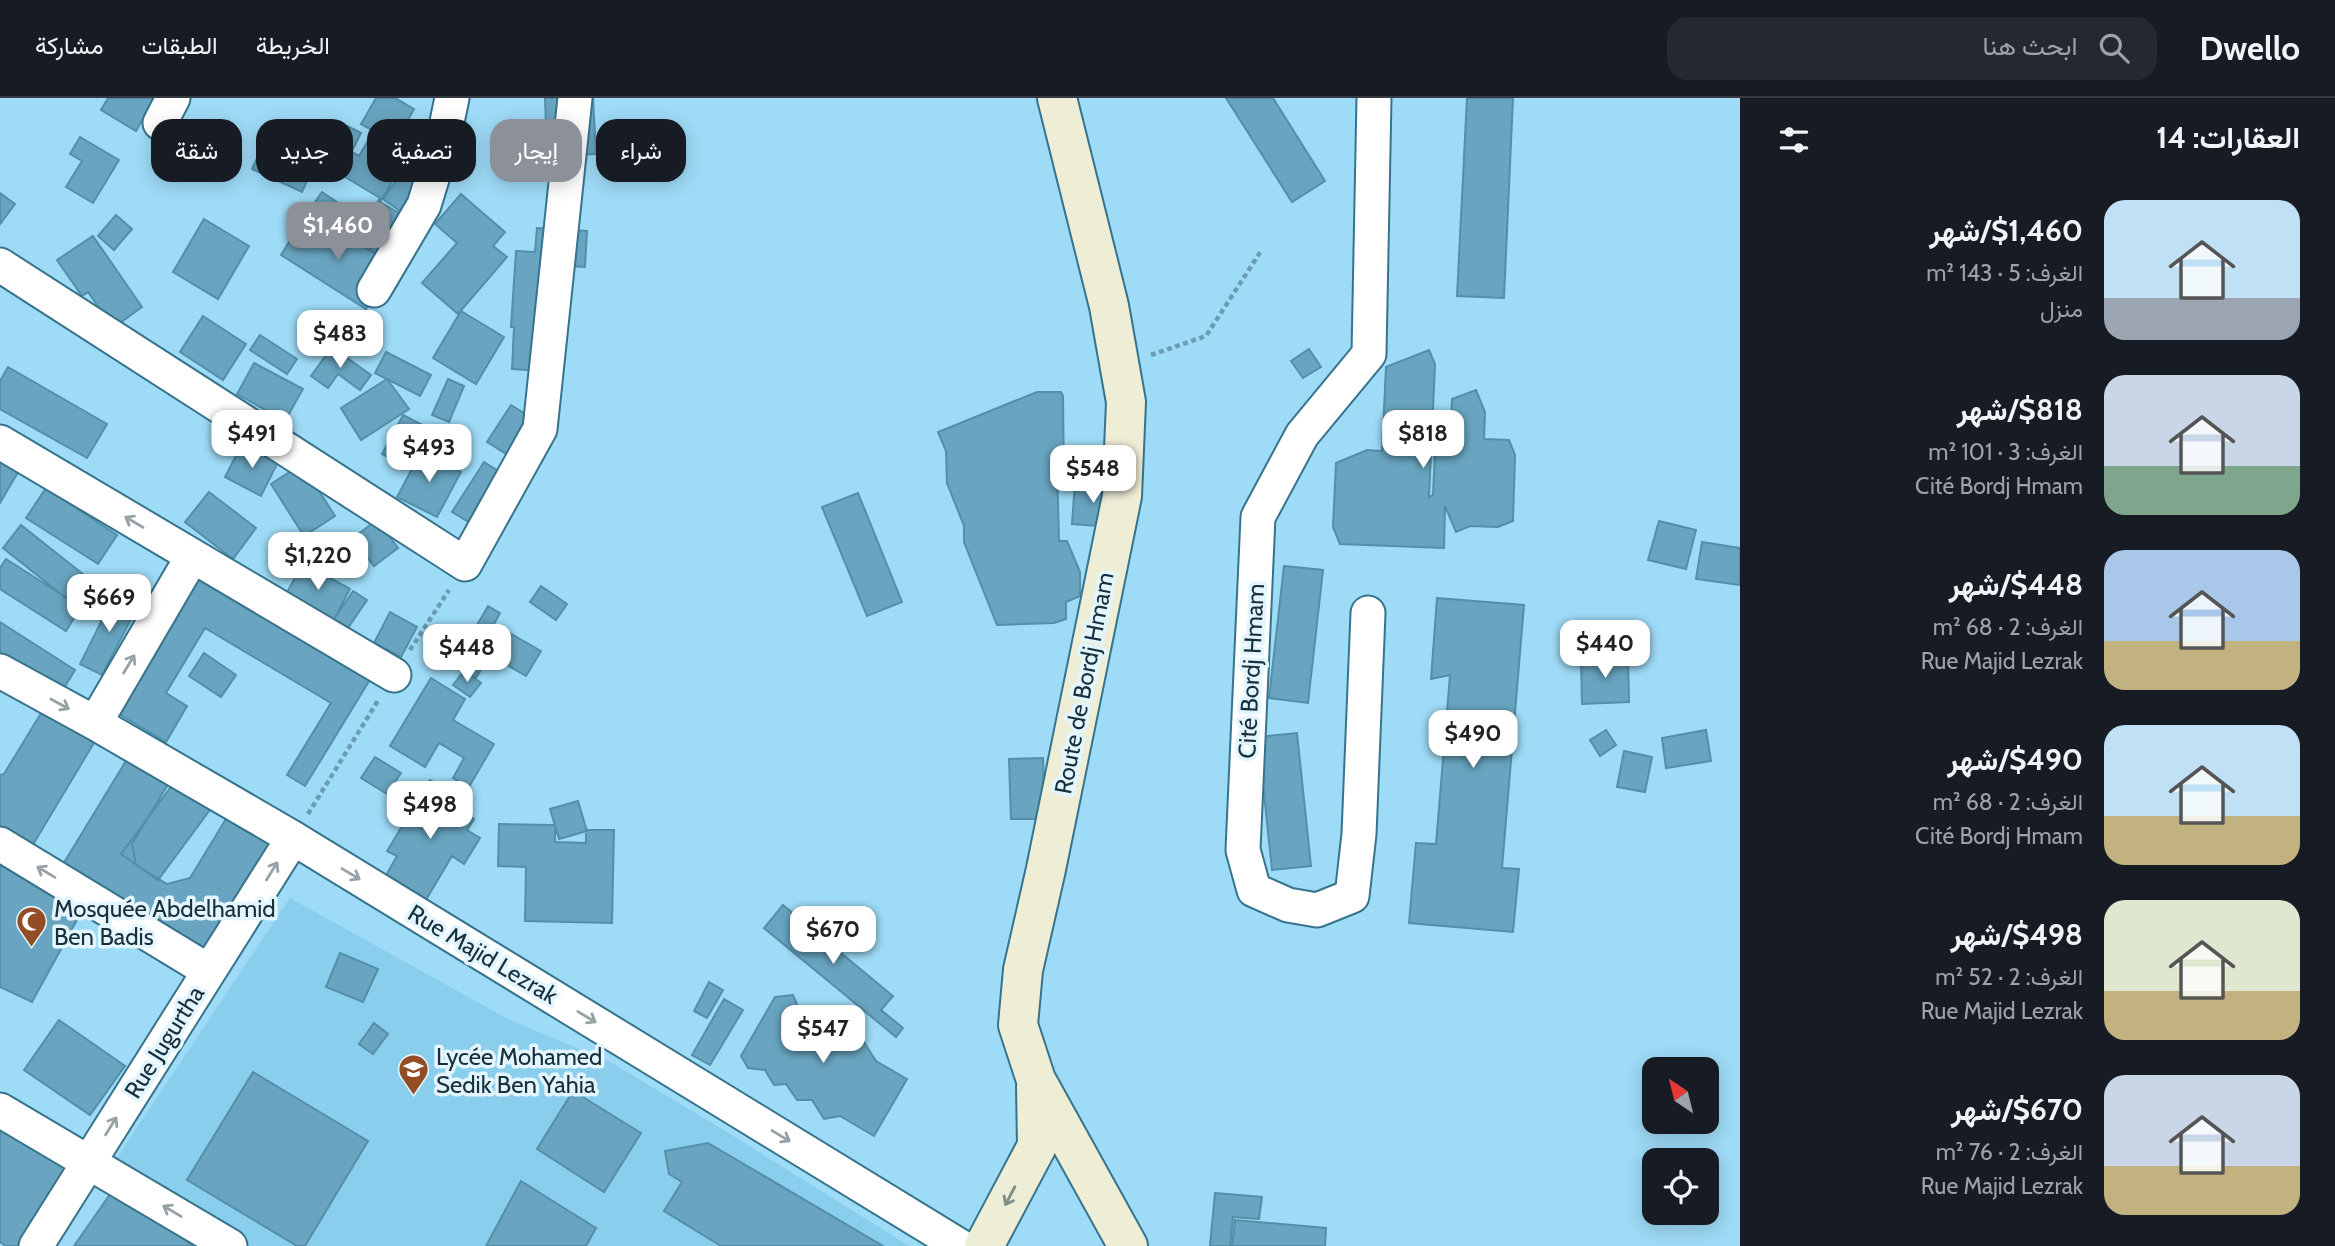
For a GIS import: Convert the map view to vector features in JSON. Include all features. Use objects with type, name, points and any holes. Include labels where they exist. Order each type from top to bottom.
[{"type":"main road","name":"Route de Bordj Hmam","points":[[1057,98],[1109,306],[1126,402],[1122,496],[1023,970],[1018,1025],[1036,1080],[1128,1246]]},
{"type":"main road","points":[[984,1246],[1037,1146],[1036,1080]]},
{"type":"street","points":[[374,290],[424,205],[442,146],[452,98]]},
{"type":"street","points":[[0,265],[465,564],[540,429],[575,98]]},
{"type":"street","name":"Cité Bordj Hmam","points":[[1368,612],[1359,834],[1352,896],[1317,910],[1288,905],[1254,890],[1243,850],[1258,517],[1302,435],[1369,354],[1374,98]]},
{"type":"street","points":[[0,442],[394,675]]},
{"type":"street","points":[[94,723],[192,557]]},
{"type":"street","name":"Rue Majid Lezrak","points":[[0,671],[293,838],[928,1237],[960,1246]]},
{"type":"street","name":"Rue Jugurtha","points":[[36,1246],[293,838]]},
{"type":"street","points":[[0,844],[209,971]]},
{"type":"street","points":[[0,1110],[230,1246]]},
{"type":"path","points":[[1119,366],[1206,336],[1262,251]]},
{"type":"shaded area","name":"Lycée Mohamed Sedik Ben Yahia","points":[[290,898],[508,1019],[612,1063],[909,1246],[249,1246],[112,1165]]},
{"type":"building","points":[[108,98],[155,98],[136,131],[101,110]]},
{"type":"building","points":[[376,98],[395,98],[414,109],[408,119],[367,119],[367,127],[361,124]]},
{"type":"building","points":[[545,98],[593,98],[596,154],[582,155],[582,119],[546,119]]},
{"type":"building","points":[[1226,98],[1273,98],[1325,181],[1292,202]]},
{"type":"building","points":[[1467,98],[1513,98],[1504,298],[1457,296]]},
{"type":"building","points":[[353,129],[361,133],[353,149]]},
{"type":"building","points":[[80,137],[119,160],[93,203],[66,187],[82,161],[70,154]]},
{"type":"building","points":[[367,142],[367,182],[392,182],[380,202],[418,224],[394,263],[355,240],[380,198],[353,182],[353,152],[359,156]]},
{"type":"building","points":[[280,182],[306,182],[302,192]]},
{"type":"building","points":[[395,182],[430,182],[440,189],[416,222],[383,199]]},
{"type":"building","points":[[322,192],[337,202],[323,222],[308,212]]},
{"type":"building","points":[[0,193],[15,204],[0,224]]},
{"type":"building","points":[[461,194],[505,232],[493,246],[507,257],[458,314],[422,283],[457,243],[435,224]]},
{"type":"building","points":[[116,215],[132,229],[114,250],[98,236]]},
{"type":"building","points":[[305,216],[340,239],[343,234],[393,265],[366,309],[281,255]]},
{"type":"building","points":[[204,219],[249,246],[218,299],[173,272]]},
{"type":"building","points":[[537,228],[587,231],[585,267],[566,266],[558,372],[512,369],[514,327],[511,327],[516,251],[535,252]]},
{"type":"building","points":[[93,236],[142,307],[113,328],[88,292],[82,296],[57,260]]},
{"type":"building","points":[[461,311],[504,337],[476,384],[433,358]]},
{"type":"building","points":[[203,316],[246,344],[223,380],[180,352]]},
{"type":"building","points":[[260,335],[297,359],[287,374],[250,350]]},
{"type":"building","points":[[332,347],[371,375],[360,390],[338,374],[328,388],[311,376]]},
{"type":"building","points":[[1309,349],[1321,367],[1303,378],[1291,361]]},
{"type":"building","points":[[1429,350],[1435,364],[1429,497],[1433,495],[1435,452],[1450,446],[1452,399],[1476,390],[1485,412],[1484,439],[1509,440],[1515,455],[1513,521],[1498,527],[1470,526],[1456,532],[1445,506],[1444,548],[1340,544],[1333,527],[1336,463],[1367,450],[1382,451],[1386,367]]},
{"type":"building","points":[[386,352],[431,375],[420,396],[375,373]]},
{"type":"building","points":[[254,363],[303,389],[285,421],[237,394]]},
{"type":"building","points":[[8,367],[107,424],[87,458],[0,409],[0,381]]},
{"type":"building","points":[[387,379],[409,409],[361,440],[341,408]]},
{"type":"building","points":[[448,379],[464,386],[449,422],[432,415]]},
{"type":"building","points":[[1037,392],[1061,392],[1063,396],[1064,482],[1057,466],[1059,541],[1067,541],[1080,572],[1080,596],[1066,602],[1066,619],[1054,623],[997,625],[964,542],[964,526],[947,483],[946,451],[938,432]]},
{"type":"building","points":[[511,405],[540,423],[516,460],[487,442]]},
{"type":"building","points":[[403,415],[430,429],[410,468],[382,454]]},
{"type":"building","points":[[242,444],[278,462],[261,496],[225,477]]},
{"type":"building","points":[[421,452],[461,472],[437,517],[397,497]]},
{"type":"building","points":[[0,454],[21,467],[0,503]]},
{"type":"building","points":[[484,462],[524,487],[493,537],[452,512]]},
{"type":"building","points":[[302,464],[335,516],[304,536],[271,484]]},
{"type":"building","points":[[1075,482],[1115,486],[1112,527],[1072,524]]},
{"type":"building","points":[[46,488],[117,535],[98,564],[26,518]]},
{"type":"building","points":[[209,492],[256,528],[233,559],[185,522]]},
{"type":"building","points":[[858,493],[902,602],[867,616],[822,507]]},
{"type":"building","points":[[377,520],[398,548],[374,566],[353,538]]},
{"type":"building","points":[[1659,521],[1696,530],[1686,569],[1648,560]]},
{"type":"building","points":[[21,525],[94,583],[76,606],[3,548]]},
{"type":"building","points":[[1702,542],[1740,548],[1740,585],[1696,579]]},
{"type":"building","points":[[6,559],[81,607],[66,631],[0,589],[0,568]]},
{"type":"building","points":[[303,563],[350,589],[333,621],[285,596]]},
{"type":"building","points":[[198,566],[374,673],[305,786],[287,775],[331,703],[205,628],[166,693],[187,706],[166,742],[111,709]]},
{"type":"building","points":[[1284,566],[1323,570],[1308,703],[1269,698]]},
{"type":"building","points":[[541,586],[567,604],[556,620],[530,602]]},
{"type":"building","points":[[353,591],[367,600],[346,631],[332,622]]},
{"type":"building","points":[[115,594],[138,606],[102,675],[80,664]]},
{"type":"building","points":[[1437,598],[1524,605],[1502,868],[1519,869],[1513,932],[1409,923],[1416,843],[1436,844],[1450,675],[1431,679]]},
{"type":"building","points":[[488,606],[500,613],[494,624],[541,651],[526,676],[490,655],[476,678],[454,665]]},
{"type":"building","points":[[390,612],[417,627],[401,657],[374,643]]},
{"type":"building","points":[[0,622],[75,670],[56,701],[0,666]]},
{"type":"building","points":[[204,653],[236,675],[221,697],[189,676]]},
{"type":"building","points":[[1628,656],[1629,702],[1582,704],[1581,658]]},
{"type":"building","points":[[464,671],[481,683],[470,697],[453,685]]},
{"type":"building","points":[[431,678],[465,699],[453,720],[494,744],[469,787],[453,778],[464,758],[439,743],[425,767],[390,746]]},
{"type":"building","points":[[46,705],[98,736],[28,853],[0,837],[0,775],[4,774]]},
{"type":"building","points":[[1606,730],[1616,745],[1600,756],[1590,740]]},
{"type":"building","points":[[1706,730],[1711,761],[1666,768],[1662,738]]},
{"type":"building","points":[[1297,733],[1311,866],[1272,870],[1258,737]]},
{"type":"building","points":[[1624,751],[1652,757],[1645,792],[1617,787]]},
{"type":"building","points":[[129,756],[170,781],[132,844],[136,865],[167,884],[190,878],[232,809],[284,840],[213,957],[62,866]]},
{"type":"building","points":[[375,757],[401,773],[387,794],[361,778]]},
{"type":"building","points":[[1043,758],[1045,819],[1011,819],[1009,759]]},
{"type":"building","points":[[182,772],[218,799],[158,880],[121,854]]},
{"type":"building","points":[[430,780],[458,797],[453,806],[474,819],[467,830],[480,838],[464,864],[452,856],[426,900],[385,877],[397,856],[387,851]]},
{"type":"building","points":[[578,801],[587,831],[559,839],[550,809]]},
{"type":"building","points":[[499,824],[555,825],[555,842],[586,843],[586,830],[614,830],[612,923],[525,921],[526,867],[498,866]]},
{"type":"building","name":"Mosquée Abdelhamid Ben Badis","points":[[0,856],[48,882],[44,890],[82,911],[32,1002],[0,987]]},
{"type":"building","points":[[783,905],[893,996],[881,1010],[903,1028],[896,1037],[764,928]]},
{"type":"building","points":[[340,953],[378,969],[363,1002],[326,987]]},
{"type":"building","points":[[709,982],[723,990],[707,1018],[694,1011]]},
{"type":"building","points":[[793,995],[799,1009],[816,1009],[823,1025],[842,1025],[852,1044],[864,1042],[876,1061],[907,1079],[874,1136],[840,1116],[824,1119],[812,1100],[797,1100],[786,1084],[774,1085],[765,1070],[748,1068],[741,1056],[775,997]]},
{"type":"building","points":[[724,999],[743,1010],[710,1065],[692,1055]]},
{"type":"building","points":[[59,1020],[125,1066],[90,1115],[24,1070]]},
{"type":"building","points":[[374,1023],[388,1034],[373,1054],[359,1044]]},
{"type":"building","points":[[253,1072],[368,1141],[305,1246],[297,1246],[187,1180]]},
{"type":"building","points":[[573,1091],[641,1133],[604,1192],[537,1149]]},
{"type":"building","points":[[0,1121],[70,1164],[19,1246],[6,1246],[0,1242]]},
{"type":"building","points":[[708,1143],[883,1246],[721,1246],[664,1211],[682,1182],[669,1174],[665,1151]]},
{"type":"building","points":[[521,1181],[596,1228],[586,1246],[486,1246]]},
{"type":"building","points":[[113,1190],[194,1246],[74,1246]]},
{"type":"building","points":[[1215,1193],[1262,1197],[1259,1219],[1233,1217],[1230,1246],[1210,1246]]},
{"type":"building","points":[[1235,1220],[1326,1228],[1325,1246],[1232,1246]]},
{"type":"place","name":"Mosquée Abdelhamid Ben Badis","points":[[31,949]]},
{"type":"place","name":"Lycée Mohamed Sedik Ben Yahia","points":[[413,1097]]}]
